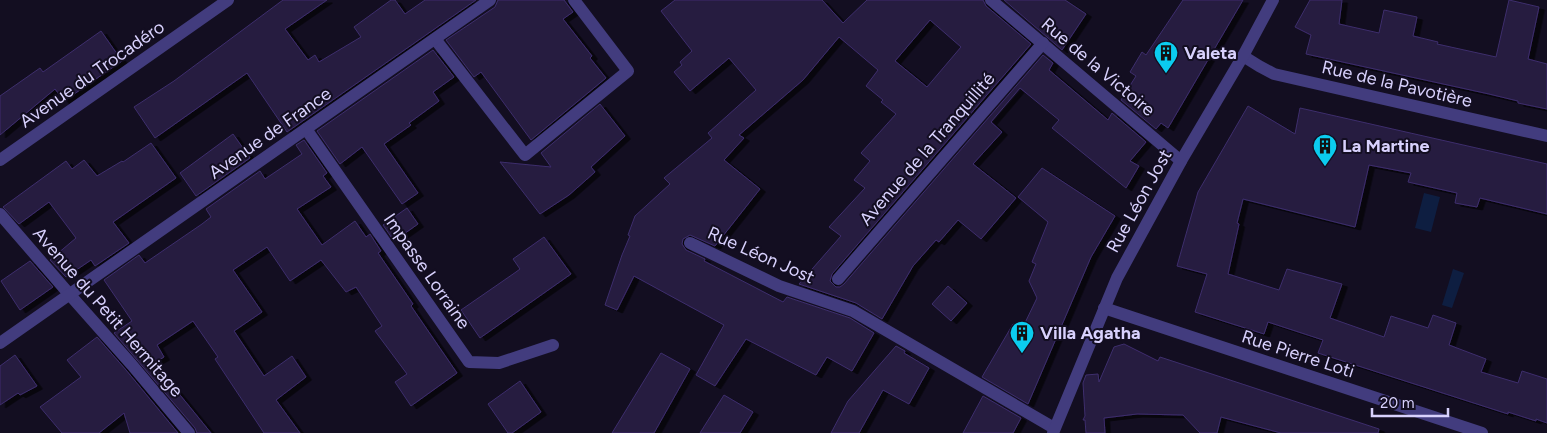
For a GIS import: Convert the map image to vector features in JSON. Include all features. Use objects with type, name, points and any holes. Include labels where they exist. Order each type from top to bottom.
[{"type":"street","name":"Avenue du Trocadéro","points":[[0,160],[228,0]]},
{"type":"street","name":"Avenue de France","points":[[0,343],[490,0]]},
{"type":"street","points":[[435,39],[525,155],[628,71],[574,0]]},
{"type":"street","name":"Rue de la Victoire","points":[[992,0],[1181,161]]},
{"type":"street","name":"Rue Léon Jost","points":[[690,243],[779,286],[853,312],[1053,431],[1117,278],[1273,0]]},
{"type":"street","name":"Avenue de la Tranquillité","points":[[838,279],[1043,43]]},
{"type":"street","name":"Rue de la Pavotière","points":[[1243,56],[1274,74],[1547,136]]},
{"type":"street","name":"Impasse Lorraine","points":[[306,129],[469,362],[499,363],[553,345]]},
{"type":"street","name":"Avenue du Petit Hermitage","points":[[0,214],[189,433]]},
{"type":"street","name":"Rue Pierre Loti","points":[[1104,308],[1482,433]]},
{"type":"water","points":[[1424,193],[1440,197],[1431,232],[1415,228]]},
{"type":"water","points":[[1453,269],[1464,273],[1452,308],[1442,305]]},
{"type":"building","points":[[283,0],[327,0],[285,29],[308,60],[315,55],[319,62],[361,37],[354,27],[391,0],[395,0],[405,14],[425,0],[476,0],[287,132],[247,73],[155,138],[134,107],[174,81]]},
{"type":"building","points":[[498,0],[564,0],[573,12],[563,19],[592,56],[590,58],[606,78],[531,140],[481,72],[474,77],[446,40],[495,7]]},
{"type":"building","points":[[675,0],[822,0],[843,23],[867,0],[983,0],[986,6],[1031,44],[832,274],[830,281],[836,287],[844,284],[1043,55],[1053,63],[1049,70],[1108,120],[1112,113],[1146,142],[1130,161],[1139,166],[1126,188],[1052,128],[1059,120],[1020,88],[991,122],[1002,132],[973,164],[1016,198],[981,239],[958,220],[939,242],[936,240],[913,266],[882,319],[856,303],[799,284],[841,236],[829,227],[865,188],[854,180],[870,161],[861,153],[896,114],[866,86],[878,70],[839,37],[803,80],[739,135],[744,138],[724,160],[760,189],[715,246],[690,235],[683,239],[682,244],[686,250],[705,259],[704,261],[783,302],[787,297],[850,318],[874,333],[852,371],[827,357],[816,375],[746,339],[715,386],[696,375],[724,325],[634,276],[617,310],[605,305],[630,236],[628,235],[635,216],[670,184],[664,178],[712,138],[708,133],[756,90],[729,58],[690,91],[674,72],[682,65],[680,62],[692,51],[661,11]],"holes":[[[930,20],[961,47],[927,87],[895,61]]]},
{"type":"building","points":[[1004,0],[1065,0],[1086,14],[1062,50]]},
{"type":"building","name":"Valeta","points":[[1183,0],[1243,0],[1168,128],[1161,123],[1156,129],[1121,100],[1136,76],[1130,72],[1142,52],[1146,55]]},
{"type":"building","points":[[1310,0],[1342,0],[1339,24],[1379,33],[1384,10],[1417,17],[1413,36],[1438,42],[1437,44],[1496,57],[1509,0],[1539,7],[1528,59],[1547,64],[1547,109],[1489,94],[1306,54],[1311,35],[1295,27]]},
{"type":"building","points":[[101,31],[122,61],[64,101],[55,89],[0,135],[0,96],[40,68],[43,72]]},
{"type":"building","points":[[433,50],[454,77],[433,92],[439,101],[409,123],[411,125],[384,144],[418,193],[402,204],[362,147],[340,164],[317,131]]},
{"type":"building","points":[[600,104],[625,136],[591,167],[595,172],[569,195],[540,214],[500,162],[551,167],[541,153]]},
{"type":"building","points":[[1248,106],[1295,134],[1300,108],[1547,164],[1547,214],[1480,198],[1477,207],[1455,203],[1457,193],[1408,182],[1411,173],[1369,165],[1355,227],[1243,199],[1228,274],[1279,290],[1287,269],[1342,284],[1330,318],[1384,337],[1391,316],[1428,328],[1433,315],[1456,323],[1449,345],[1486,359],[1481,372],[1518,383],[1522,371],[1547,379],[1547,423],[1508,412],[1508,414],[1318,353],[1323,340],[1268,322],[1264,334],[1195,312],[1207,274],[1177,266],[1198,192]]},
{"type":"building","points":[[233,134],[250,158],[196,196],[180,173]]},
{"type":"building","points":[[304,140],[327,173],[323,176],[331,187],[297,209],[322,245],[355,221],[366,237],[370,234],[381,251],[378,253],[413,304],[411,306],[457,373],[411,406],[395,382],[407,374],[375,331],[382,326],[356,287],[346,292],[321,260],[290,281],[267,247],[233,270],[262,312],[234,331],[264,376],[292,356],[306,377],[276,400],[300,433],[264,433],[215,359],[218,357],[193,321],[157,345],[164,357],[154,363],[211,433],[197,433],[195,428],[114,333],[132,321],[104,280],[139,255],[145,263],[202,224],[211,217],[206,209],[260,171],[265,179],[302,154],[296,145]]},
{"type":"building","points":[[151,143],[176,178],[113,222],[129,243],[95,266],[91,260],[66,277],[50,260],[76,238],[49,202],[19,224],[3,207],[66,161],[72,169],[84,160],[97,176],[123,162]]},
{"type":"building","points":[[1042,168],[1115,216],[1091,257],[1028,404],[982,377],[1013,324],[1022,329],[1037,298],[1029,281],[1036,264],[1032,262],[1048,222],[1018,197]]},
{"type":"building","points":[[407,208],[418,224],[394,241],[383,225]]},
{"type":"building","points":[[544,237],[571,274],[480,338],[461,310],[520,269],[513,259]]},
{"type":"building","points":[[30,261],[53,287],[20,310],[1,281]]},
{"type":"building","points":[[948,286],[967,303],[951,321],[932,304]]},
{"type":"building","points":[[97,337],[178,433],[130,433],[124,413],[99,433],[62,433],[40,407],[81,377],[67,360]]},
{"type":"building","points":[[1124,344],[1158,361],[1160,357],[1379,429],[1378,433],[1281,433],[1221,417],[1217,433],[1200,433],[1183,415],[1137,414],[1104,418],[1105,433],[1086,433],[1085,420],[1083,420],[1085,416],[1083,383],[1086,375],[1098,374],[1099,382],[1114,347]]},
{"type":"building","points":[[896,346],[929,368],[909,404],[883,390],[859,433],[831,433],[848,401]]},
{"type":"building","points":[[661,353],[690,369],[654,433],[612,433]]},
{"type":"building","points":[[15,355],[37,386],[20,395],[18,393],[0,405],[0,366]]},
{"type":"building","points":[[520,381],[541,412],[512,433],[508,433],[488,404]]},
{"type":"building","points":[[724,395],[753,412],[740,433],[700,433]]},
{"type":"building","points":[[983,396],[1021,418],[1013,433],[963,433]]},
{"type":"place","name":"Valeta","points":[[1166,74]]},
{"type":"place","name":"La Martine","points":[[1325,167]]},
{"type":"place","name":"Villa Agatha","points":[[1022,354]]}]
